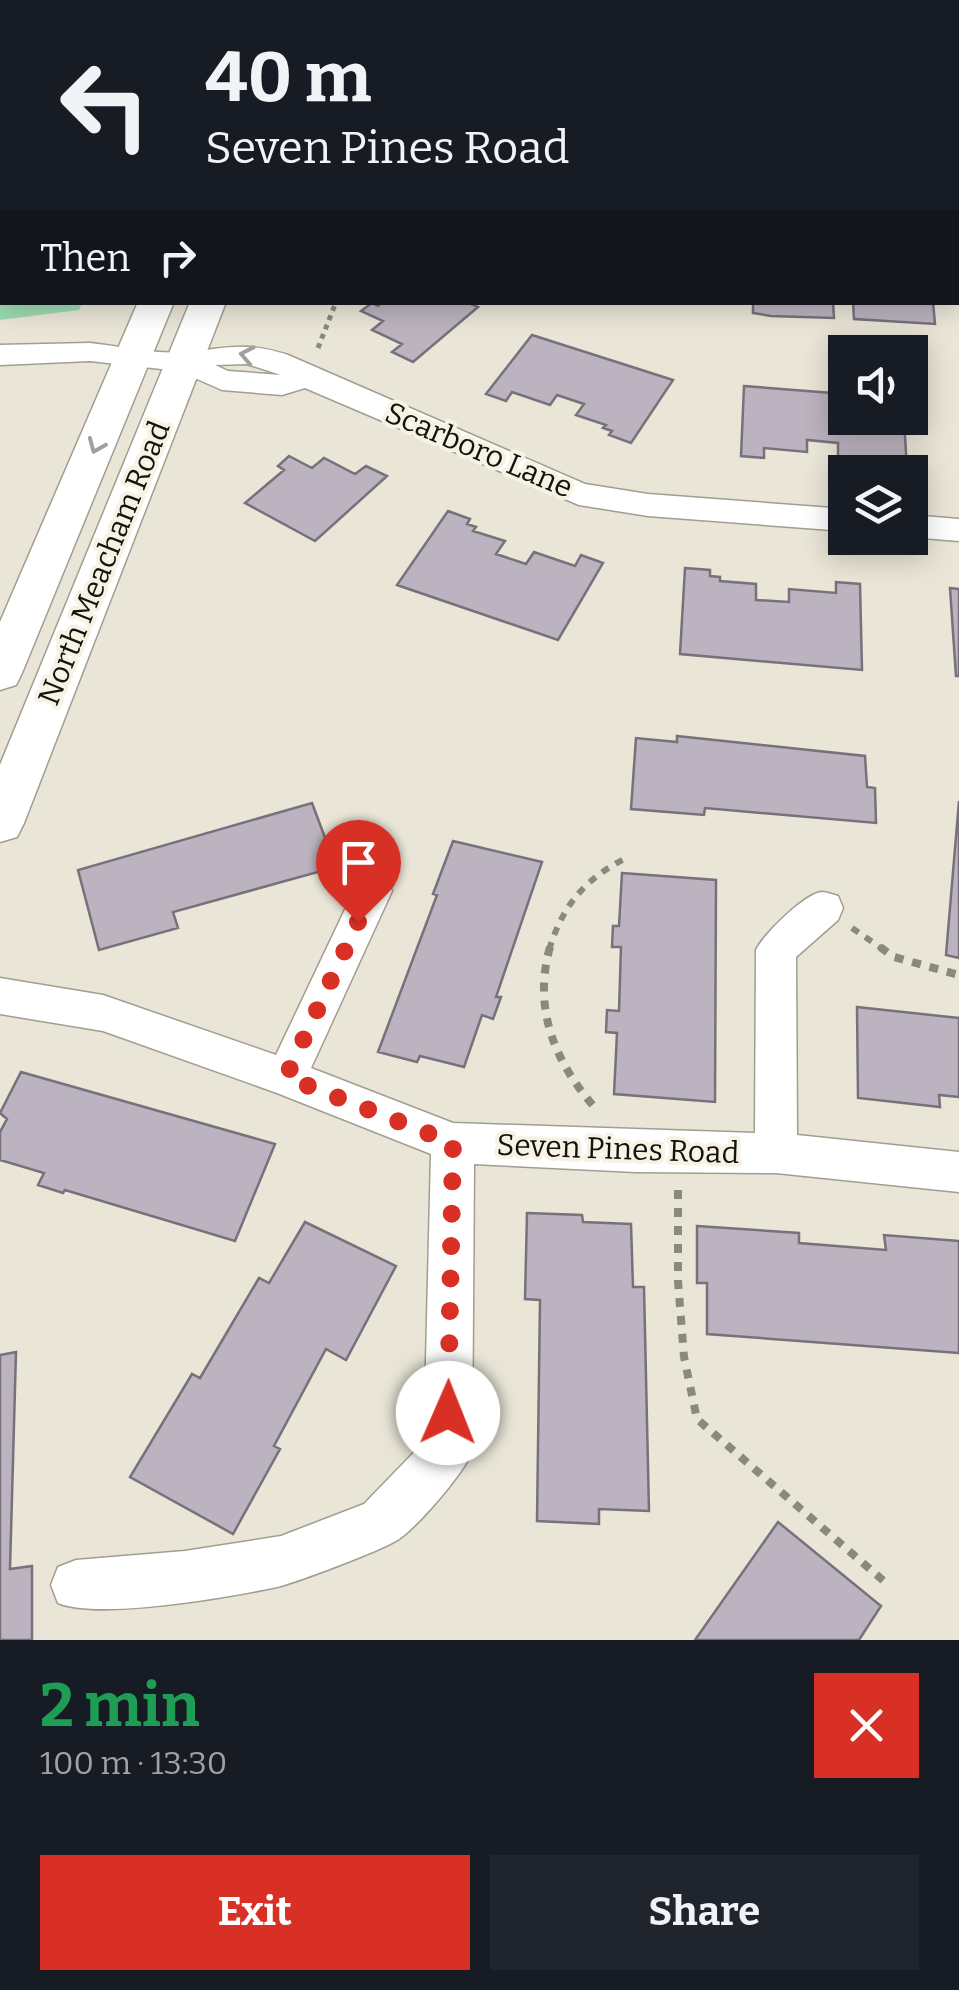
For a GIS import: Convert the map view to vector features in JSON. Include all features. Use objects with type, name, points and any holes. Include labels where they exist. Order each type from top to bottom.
[{"type":"main road","name":"North Meacham Road","points":[[0,673],[155,305]]},
{"type":"main road","name":"North Meacham Road","points":[[0,823],[207,305]]},
{"type":"street","points":[[0,355],[75,352],[185,362],[222,380],[282,385],[312,363]]},
{"type":"street","name":"Scarboro Lane","points":[[312,363],[579,494],[648,505],[828,519]]},
{"type":"street","points":[[928,527],[959,530]]},
{"type":"street","points":[[286,1077],[373,891]]},
{"type":"street","points":[[776,1153],[776,950],[824,908]]},
{"type":"street","name":"Seven Pines Road","points":[[0,996],[103,1013],[286,1077],[453,1143],[636,1152],[776,1153],[959,1172]]},
{"type":"street","points":[[76,1585],[185,1576],[280,1561],[382,1522],[448,1452],[453,1143]]},
{"type":"path","points":[[312,363],[335,305]]},
{"type":"path","points":[[628,858],[592,876],[567,907],[548,950],[544,996],[553,1046],[582,1095],[678,1190],[678,1281],[684,1357],[697,1419],[886,1583]]},
{"type":"path","points":[[824,908],[894,956],[959,975]]},
{"type":"green space","points":[[0,305],[81,305],[79,310],[0,320]]},
{"type":"building","points":[[369,305],[478,307],[413,362],[392,352],[402,344],[372,330],[383,321],[361,311]]},
{"type":"building","points":[[753,305],[833,305],[834,318],[771,316],[753,313]]},
{"type":"building","points":[[853,305],[933,305],[935,324],[854,319]]},
{"type":"building","points":[[532,335],[673,380],[631,443],[609,435],[612,431],[603,428],[606,425],[576,415],[584,404],[557,395],[550,405],[512,392],[506,401],[486,394]]},
{"type":"building","points":[[744,386],[828,393],[828,435],[905,435],[906,455],[838,455],[838,443],[807,440],[807,452],[764,448],[764,458],[741,456]]},
{"type":"building","points":[[289,456],[312,468],[324,458],[355,474],[366,466],[387,476],[315,541],[245,503],[284,470],[278,466]]},
{"type":"building","points":[[448,511],[470,519],[467,524],[476,527],[473,531],[505,541],[496,554],[526,564],[534,552],[575,566],[581,555],[603,563],[558,640],[397,585]]},
{"type":"building","points":[[685,568],[710,570],[710,576],[720,577],[720,581],[756,584],[756,600],[789,602],[789,589],[836,593],[836,582],[860,584],[862,670],[680,654]]},
{"type":"building","points":[[950,588],[959,589],[959,676],[956,676]]},
{"type":"building","points":[[677,736],[865,756],[867,787],[875,788],[876,823],[705,808],[704,815],[631,809],[636,738],[677,742]]},
{"type":"building","points":[[959,801],[959,958],[946,955]]},
{"type":"building","points":[[312,803],[336,867],[173,912],[178,928],[99,950],[78,870]]},
{"type":"building","points":[[453,841],[542,862],[496,997],[501,997],[493,1019],[482,1015],[464,1067],[420,1056],[417,1062],[378,1052],[437,895],[433,894]]},
{"type":"building","points":[[622,873],[716,880],[715,1102],[614,1094],[617,1033],[606,1032],[607,1010],[619,1011],[621,947],[612,947],[613,926],[619,926]]},
{"type":"building","points":[[857,1007],[959,1018],[959,1097],[939,1095],[940,1107],[858,1098]]},
{"type":"building","points":[[21,1072],[275,1144],[235,1241],[38,1185],[44,1173],[0,1160],[0,1132],[7,1119],[0,1113]]},
{"type":"building","points":[[527,1213],[582,1215],[583,1222],[631,1224],[633,1287],[644,1287],[649,1511],[599,1509],[599,1524],[537,1521],[540,1300],[525,1299]]},
{"type":"building","points":[[305,1222],[396,1266],[346,1360],[326,1349],[274,1446],[280,1449],[233,1534],[130,1477],[192,1374],[200,1378],[259,1278],[269,1283]]},
{"type":"building","points":[[697,1226],[799,1233],[799,1243],[886,1250],[884,1235],[959,1241],[959,1353],[707,1334],[707,1283],[697,1283]]},
{"type":"building","points":[[16,1352],[10,1569],[32,1566],[32,1640],[0,1640],[0,1355]]},
{"type":"building","points":[[778,1522],[881,1606],[859,1640],[695,1640]]},
{"type":"route","points":[[358,922],[286,1077],[453,1143],[448,1413]]}]
